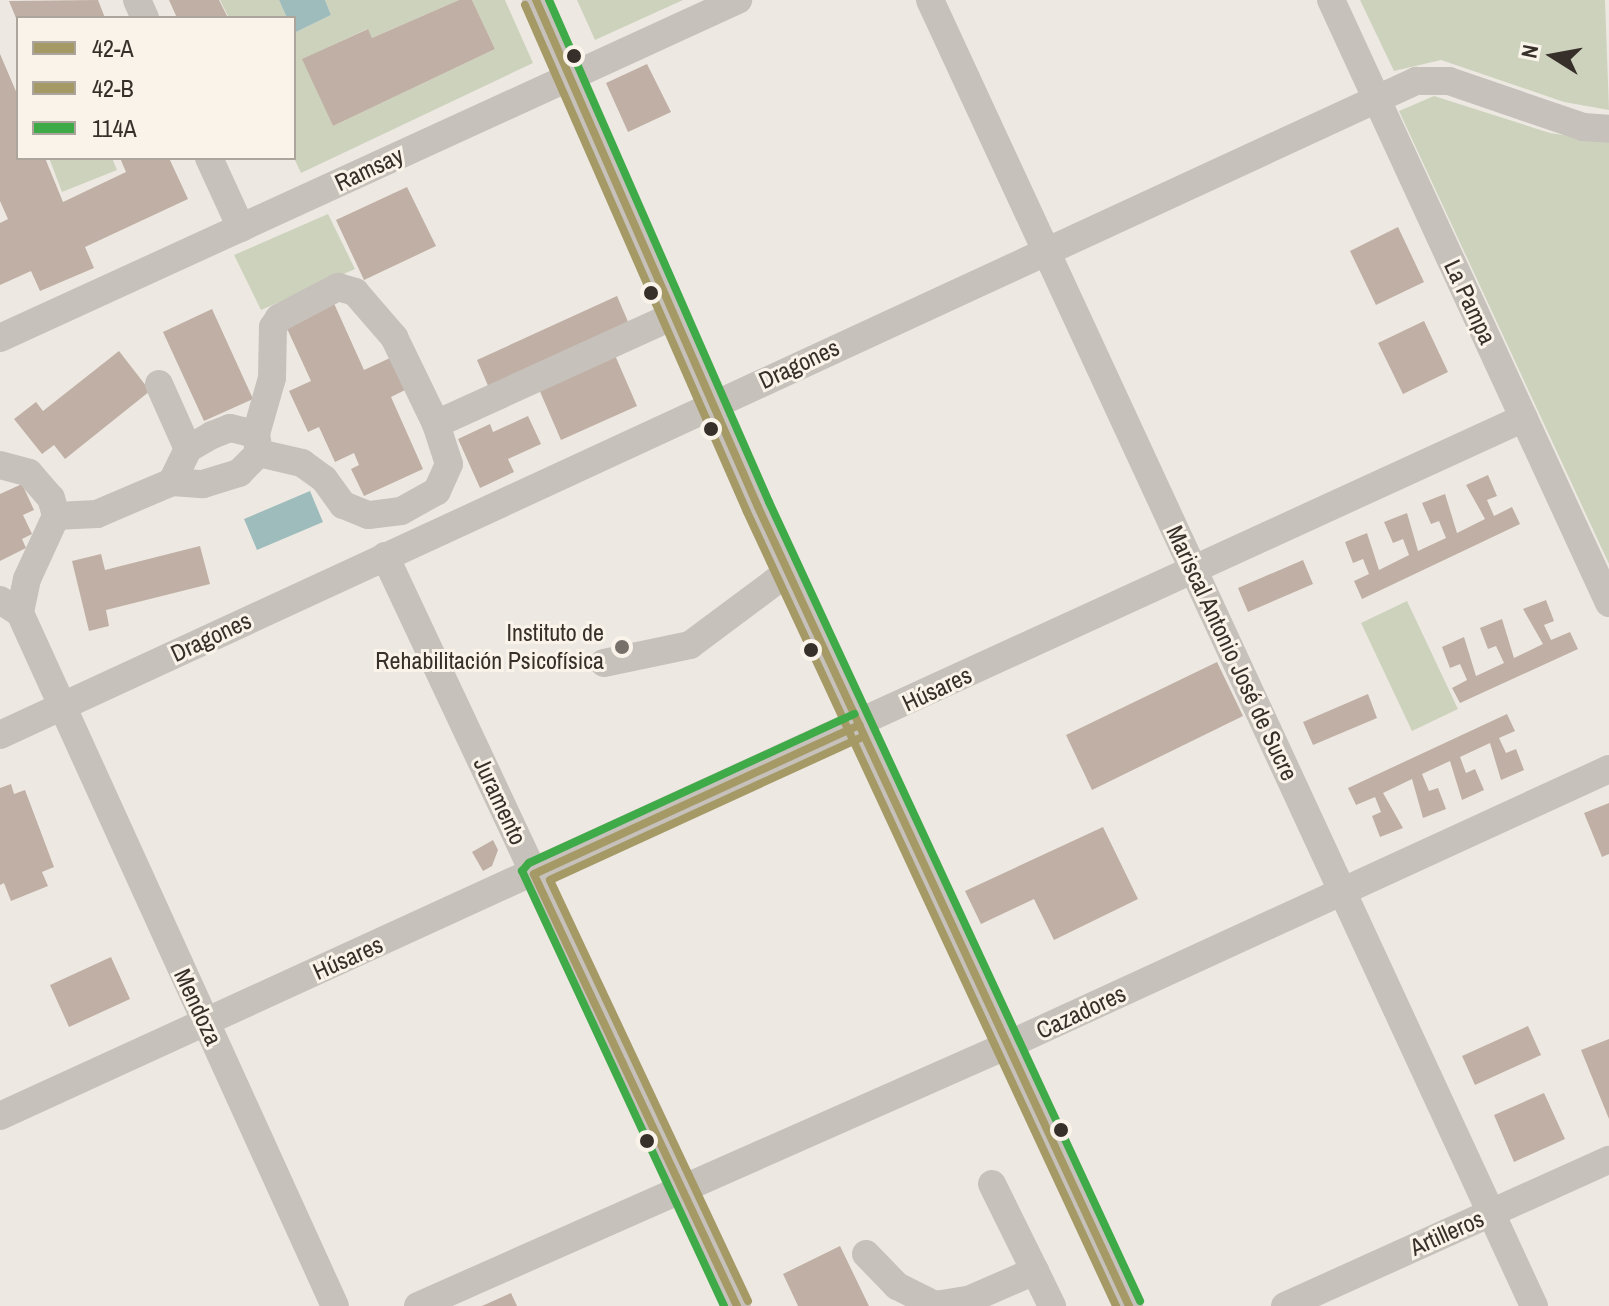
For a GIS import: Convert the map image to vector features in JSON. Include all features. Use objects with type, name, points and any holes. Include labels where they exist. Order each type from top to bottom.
[{"type":"street","points":[[536,0],[788,572],[1010,1044],[1129,1306]]},
{"type":"street","name":"Ramsay","points":[[0,338],[738,0]]},
{"type":"street","name":"Mariscal Antonio José de Sucre","points":[[930,0],[1534,1306]]},
{"type":"street","name":"La Pampa","points":[[1331,0],[1609,603]]},
{"type":"street","name":"Dragones","points":[[0,735],[1045,249],[1416,81],[1449,81],[1583,127],[1609,129]]},
{"type":"street","points":[[210,160],[241,228]]},
{"type":"street","points":[[56,516],[97,514],[172,482],[203,484],[239,473],[257,443],[270,392],[273,327],[279,318],[338,287],[355,292],[394,337],[436,424],[449,464],[444,485],[401,511],[368,515],[343,505],[324,479],[302,463],[257,443],[230,428],[188,449],[172,482]]},
{"type":"street","points":[[436,424],[675,315]]},
{"type":"street","points":[[159,384],[188,449]]},
{"type":"street","name":"Húsares","points":[[0,1116],[1524,418]]},
{"type":"street","points":[[0,465],[29,473],[51,498],[56,516],[27,579],[10,607]]},
{"type":"street","name":"Juramento","points":[[385,556],[737,1306]]},
{"type":"street","points":[[604,663],[690,645],[788,572]]},
{"type":"street","name":"Mendoza","points":[[10,607],[60,708],[335,1306]]},
{"type":"street","name":"Cazadores","points":[[418,1306],[1010,1044],[1609,769]]},
{"type":"street","name":"Artilleros","points":[[1285,1306],[1609,1160]]},
{"type":"street","points":[[992,1184],[1052,1306]]},
{"type":"street","points":[[866,1254],[897,1286],[935,1305],[968,1300],[1035,1271]]},
{"type":"green space","points":[[220,0],[279,0],[286,16],[228,16]]},
{"type":"green space","points":[[325,0],[459,0],[372,38],[367,29],[303,59],[333,126],[495,49],[472,0],[505,0],[533,63],[301,173],[295,160],[296,32],[331,15]]},
{"type":"green space","points":[[577,0],[683,0],[595,40]]},
{"type":"green space","points":[[1360,0],[1605,0],[1609,110],[1564,102],[1441,60],[1394,71]]},
{"type":"green space","points":[[1434,96],[1550,133],[1609,142],[1609,564],[1399,111]]},
{"type":"green space","points":[[50,160],[113,160],[117,170],[62,192]]},
{"type":"green space","points":[[328,214],[355,269],[261,310],[234,255]]},
{"type":"green space","points":[[1407,601],[1458,709],[1412,731],[1361,623]]},
{"type":"water","points":[[279,0],[325,0],[331,15],[296,32],[296,16],[286,16]]},
{"type":"water","points":[[310,491],[323,522],[257,550],[244,519]]},
{"type":"building","points":[[98,0],[104,16],[16,18],[9,1]]},
{"type":"building","points":[[169,0],[219,0],[227,16],[176,16]]},
{"type":"building","points":[[459,0],[472,0],[495,49],[333,126],[302,59],[368,29],[372,38]]},
{"type":"building","points":[[0,54],[16,91],[16,160],[46,160],[63,202],[126,172],[121,160],[170,160],[188,199],[85,247],[94,268],[40,291],[31,271],[0,285],[0,223],[8,219],[0,201]]},
{"type":"building","points":[[647,64],[671,112],[628,132],[606,83]]},
{"type":"building","points":[[407,187],[436,246],[364,280],[336,220]]},
{"type":"building","points":[[1398,227],[1424,282],[1376,305],[1350,251]]},
{"type":"building","points":[[617,296],[629,324],[489,388],[477,360]]},
{"type":"building","points":[[332,299],[364,370],[390,358],[405,390],[391,397],[423,469],[364,496],[351,469],[359,465],[354,453],[335,462],[319,427],[308,432],[289,391],[311,381],[284,322]]},
{"type":"building","points":[[212,309],[253,399],[204,421],[163,332]]},
{"type":"building","points":[[1424,321],[1448,372],[1403,394],[1378,343]]},
{"type":"building","points":[[119,351],[150,391],[65,459],[54,445],[42,454],[14,419],[36,402],[43,411]]},
{"type":"building","points":[[614,353],[637,406],[561,440],[538,387]]},
{"type":"building","points":[[528,416],[541,444],[508,459],[514,472],[480,488],[458,439],[490,424],[493,432]]},
{"type":"building","points":[[1488,475],[1497,496],[1487,500],[1494,516],[1512,507],[1520,524],[1362,599],[1354,581],[1369,574],[1363,559],[1353,563],[1345,542],[1367,533],[1379,570],[1409,555],[1403,539],[1393,543],[1384,522],[1407,513],[1418,551],[1446,538],[1439,521],[1431,524],[1422,503],[1445,494],[1457,533],[1485,519],[1466,485]]},
{"type":"building","points":[[22,484],[34,510],[23,515],[32,534],[22,539],[26,548],[0,561],[0,494]]},
{"type":"building","points":[[200,546],[210,584],[106,610],[109,626],[89,631],[72,561],[101,554],[105,570]]},
{"type":"building","points":[[1303,560],[1313,584],[1248,612],[1238,588]]},
{"type":"building","points":[[1546,600],[1554,621],[1544,625],[1551,640],[1570,632],[1578,649],[1460,703],[1452,688],[1467,680],[1460,664],[1450,668],[1442,647],[1464,637],[1476,676],[1504,663],[1496,646],[1488,649],[1480,628],[1502,619],[1514,658],[1543,644],[1523,609]]},
{"type":"building","points":[[1217,662],[1243,716],[1092,790],[1066,735]]},
{"type":"building","points":[[1368,694],[1377,718],[1313,745],[1303,722]]},
{"type":"building","points":[[1507,714],[1515,731],[1499,738],[1506,753],[1516,749],[1524,770],[1501,780],[1490,743],[1460,757],[1466,773],[1475,769],[1484,790],[1462,800],[1450,761],[1422,774],[1429,791],[1438,788],[1446,809],[1423,818],[1412,779],[1383,793],[1403,828],[1380,837],[1372,816],[1381,812],[1375,797],[1356,805],[1348,788]]},
{"type":"building","points":[[11,784],[14,794],[25,790],[54,867],[42,872],[48,886],[11,901],[4,883],[0,885],[0,788]]},
{"type":"building","points":[[1609,803],[1609,854],[1602,857],[1584,813]]},
{"type":"building","points":[[1103,827],[1138,899],[1054,940],[1034,899],[981,924],[965,891]]},
{"type":"building","points":[[493,840],[498,850],[492,866],[483,871],[472,852]]},
{"type":"building","points":[[111,957],[130,999],[69,1027],[50,985]]},
{"type":"building","points":[[1528,1026],[1541,1055],[1475,1085],[1462,1056]]},
{"type":"building","points":[[1609,1039],[1609,1119],[1581,1050]]},
{"type":"building","points":[[1544,1093],[1565,1139],[1514,1162],[1494,1115]]},
{"type":"building","points":[[840,1246],[869,1306],[798,1306],[783,1274]]},
{"type":"building","points":[[511,1293],[517,1306],[482,1306]]},
{"type":"transit line","name":"42-A","points":[[536,0],[758,507],[1129,1306]]},
{"type":"transit line","name":"114A","points":[[549,0],[769,502],[1140,1301]]},
{"type":"transit line","name":"42-B","points":[[525,5],[747,512],[1116,1306]]},
{"type":"transit line","name":"114A","points":[[724,1306],[522,871],[529,863],[854,714]]},
{"type":"transit line","name":"42-A","points":[[737,1306],[534,874],[859,725]]},
{"type":"transit line","name":"42-B","points":[[748,1301],[550,880],[864,736]]},
{"type":"place","name":"Instituto de Rehabilitación Psicofísica","points":[[622,647]]}]
